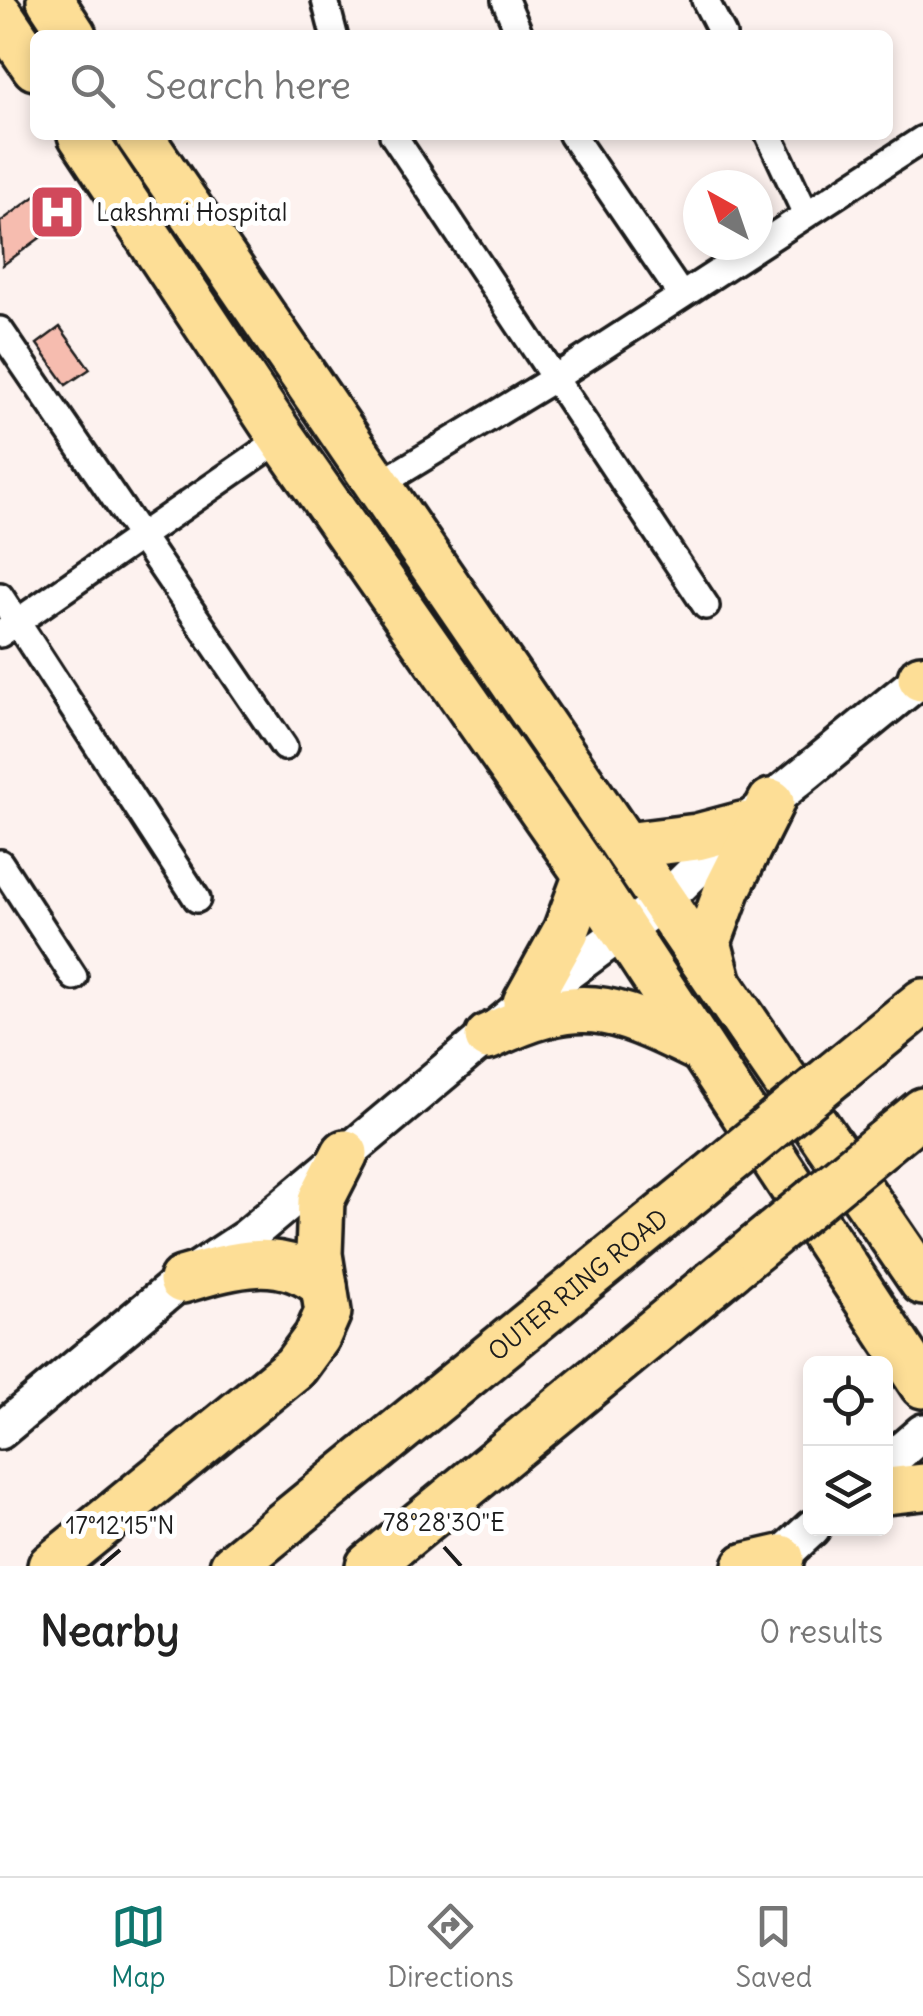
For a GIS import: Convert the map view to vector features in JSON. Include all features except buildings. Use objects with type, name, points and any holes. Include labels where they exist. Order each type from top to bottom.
[{"type":"highway","points":[[50,0],[70,30]]},
{"type":"highway","points":[[0,15],[30,60]]},
{"type":"highway","points":[[83,140],[282,438],[587,875],[883,1346],[923,1385]]},
{"type":"highway","points":[[142,140],[923,1282]]},
{"type":"highway","points":[[624,846],[698,837],[757,814]]},
{"type":"highway","points":[[721,989],[708,942],[757,814]]},
{"type":"highway","points":[[526,1003],[566,930],[587,875]]},
{"type":"highway","name":"OUTER RING ROAD","points":[[233,1566],[923,1002]]},
{"type":"highway","points":[[488,1037],[540,1013],[590,1008],[639,1019],[699,1048]]},
{"type":"highway","points":[[369,1566],[923,1111]]},
{"type":"highway","points":[[51,1566],[295,1367],[317,1338],[328,1312],[319,1254],[321,1200],[345,1153]]},
{"type":"highway","points":[[890,1231],[923,1262]]},
{"type":"highway","points":[[182,1280],[235,1264],[271,1262],[303,1268],[324,1286]]},
{"type":"highway","points":[[893,1489],[923,1487]]},
{"type":"main road","points":[[0,1431],[182,1280],[247,1237],[526,1003],[665,900],[757,814],[922,678]]},
{"type":"main road","points":[[893,1458],[923,1432]]},
{"type":"street","points":[[325,0],[333,30]]},
{"type":"street","points":[[505,0],[518,30]]},
{"type":"street","points":[[705,0],[720,30]]},
{"type":"street","points":[[377,486],[555,378],[923,139]]},
{"type":"street","points":[[396,140],[706,606]]},
{"type":"street","points":[[575,140],[682,296]]},
{"type":"street","points":[[772,140],[806,214]]},
{"type":"street","points":[[0,330],[284,747]]},
{"type":"street","points":[[9,628],[282,438]]},
{"type":"street","points":[[0,596],[9,628],[197,899]]},
{"type":"street","points":[[0,864],[74,977]]},
{"type":"place","name":"Lakshmi Hospital","points":[[57,212]]}]
